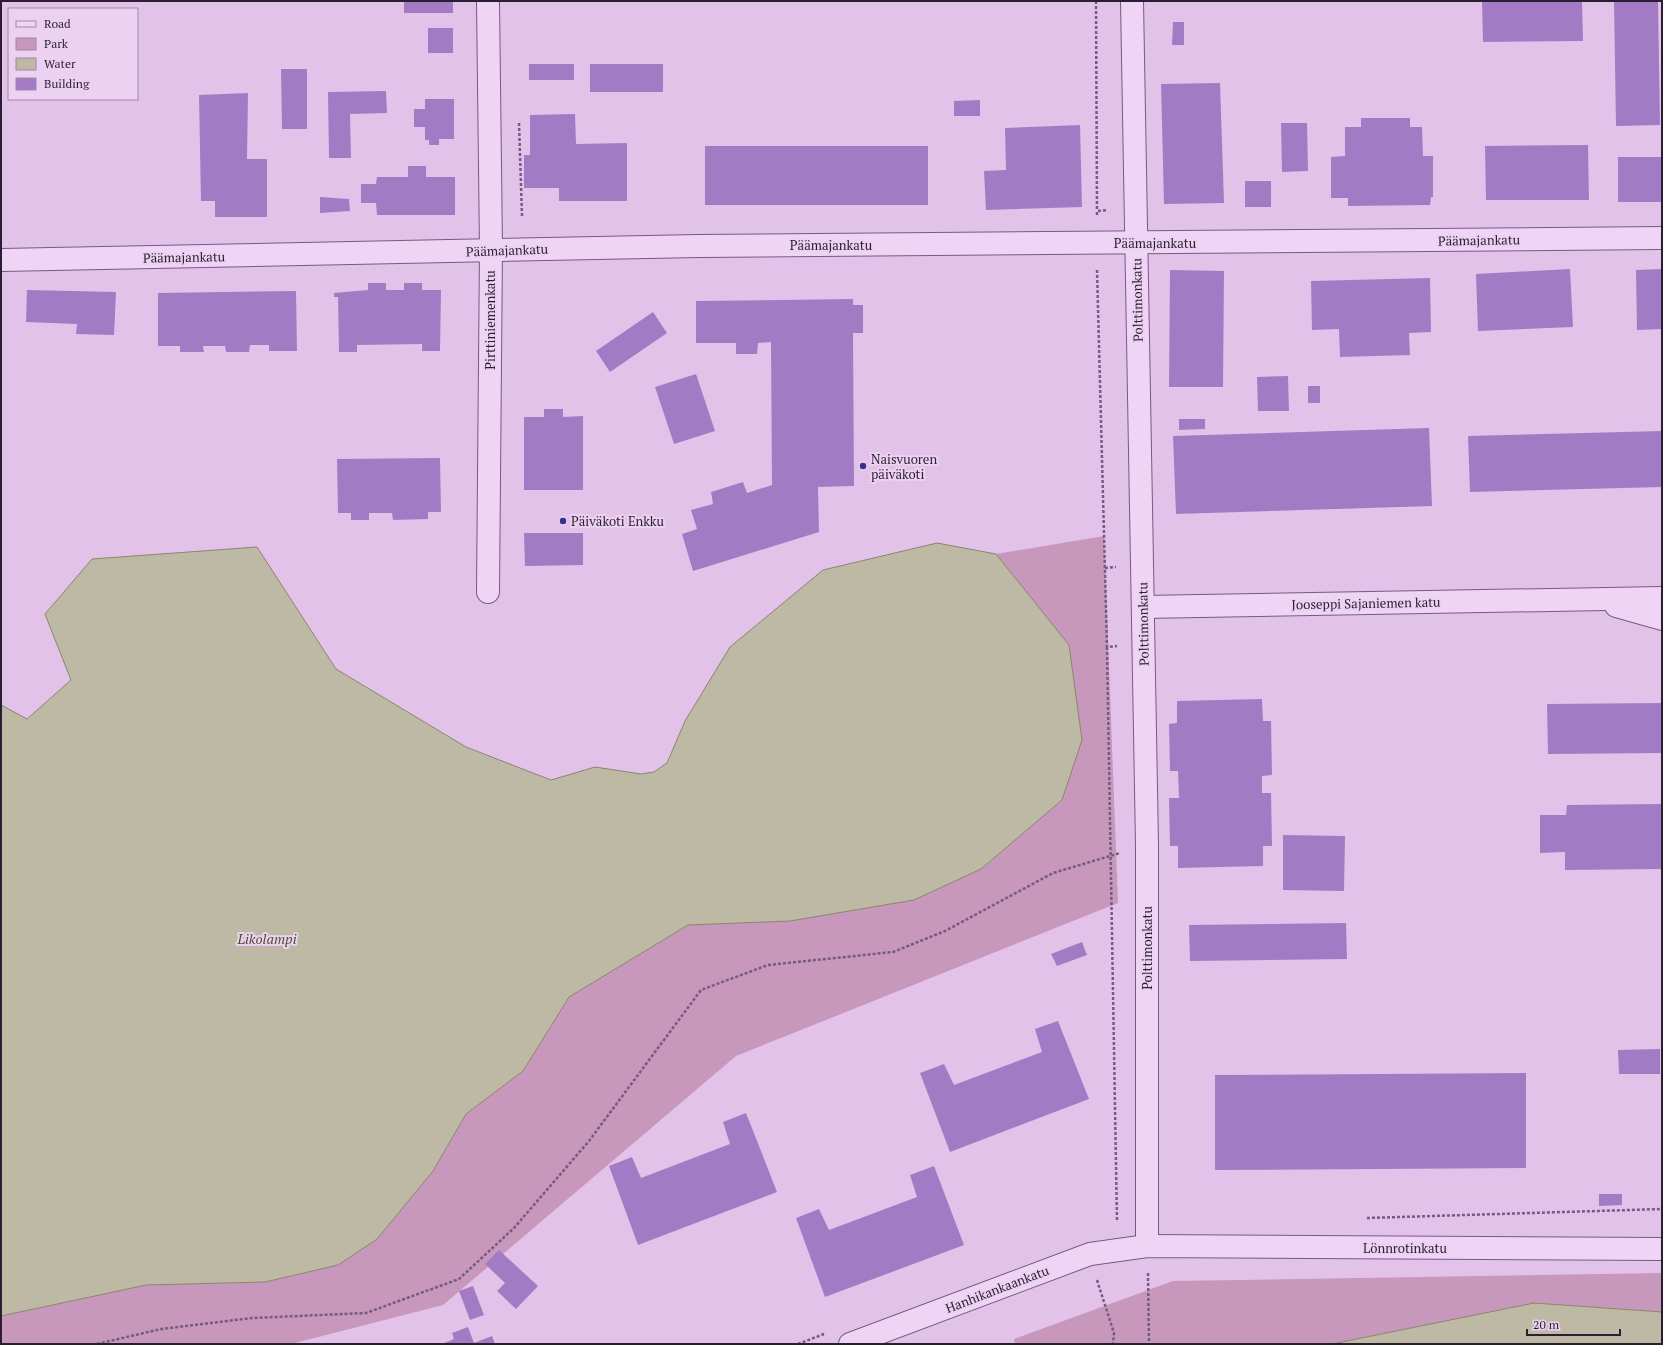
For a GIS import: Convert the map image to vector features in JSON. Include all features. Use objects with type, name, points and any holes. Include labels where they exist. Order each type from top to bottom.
[{"type":"street","name":"Pirttiniemenkatu","points":[[488,1],[491,249],[488,592]]},
{"type":"street","name":"Polttimonkatu","points":[[1132,1],[1147,844],[1147,1246]]},
{"type":"street","name":"Päämajankatu","points":[[1,260],[491,249],[706,246],[1662,238]]},
{"type":"street","name":"Jooseppi Sajaniemen katu","points":[[1143,607],[1662,598]]},
{"type":"street","points":[[1590,599],[1662,619]]},
{"type":"street","name":"Lönnrotinkatu","points":[[1147,1246],[1662,1249]]},
{"type":"street","name":"Hanhikankaankatu","points":[[850,1344],[1090,1254],[1147,1246]]},
{"type":"path","points":[[1096,1],[1097,211]]},
{"type":"path","points":[[1097,263],[1105,568]]},
{"type":"path","points":[[1107,647],[1117,1226]]},
{"type":"path","points":[[98,1344],[161,1329],[236,1320],[366,1313],[459,1279],[514,1228],[590,1141],[701,990],[768,965],[894,952],[945,931],[1053,873],[1147,844]]},
{"type":"path","points":[[1363,1218],[1662,1210]]},
{"type":"path","points":[[1147,1246],[1149,1344]]},
{"type":"path","points":[[1090,1254],[1114,1333],[1113,1344]]},
{"type":"green space","points":[[1104,536],[1118,903],[736,1056],[443,1305],[291,1344],[1,1344],[1,1316],[146,1285],[265,1282],[338,1265],[377,1239],[433,1171],[466,1114],[523,1071],[569,997],[688,925],[790,921],[914,900],[981,869],[1062,800],[1069,645],[996,554]]},
{"type":"green space","points":[[1662,1273],[1662,1312],[1534,1303],[1332,1344],[1015,1344],[1014,1339],[1173,1281]]},
{"type":"water","name":"Likolampi","points":[[937,543],[996,554],[1069,645],[1082,740],[1062,800],[981,869],[914,900],[790,921],[688,925],[569,997],[523,1071],[466,1114],[433,1171],[377,1239],[338,1265],[265,1282],[146,1285],[1,1316],[1,705],[27,719],[71,680],[45,614],[92,559],[257,547],[336,669],[466,747],[551,780],[595,767],[641,774],[654,772],[667,763],[685,721],[730,647],[823,570]]},
{"type":"water","points":[[1534,1303],[1662,1312],[1662,1344],[1332,1344]]},
{"type":"building","points":[[404,1],[453,1],[453,13],[404,13]]},
{"type":"building","points":[[1482,1],[1582,1],[1583,41],[1483,42]]},
{"type":"building","points":[[1614,1],[1658,1],[1660,125],[1616,126]]},
{"type":"building","points":[[1173,22],[1184,22],[1184,45],[1172,45]]},
{"type":"building","points":[[428,28],[453,28],[453,53],[428,53]]},
{"type":"building","points":[[529,64],[574,64],[574,80],[529,80]]},
{"type":"building","points":[[590,64],[663,64],[663,92],[590,92]]},
{"type":"building","points":[[281,69],[307,69],[307,129],[282,129]]},
{"type":"building","points":[[1220,83],[1224,203],[1164,204],[1161,84]]},
{"type":"building","points":[[386,91],[387,113],[350,114],[351,158],[329,158],[328,92]]},
{"type":"building","points":[[248,93],[247,159],[267,159],[267,217],[215,217],[215,201],[201,201],[199,95]]},
{"type":"building","points":[[425,99],[454,99],[454,139],[439,139],[439,145],[429,145],[429,140],[425,140],[425,127],[414,127],[414,109],[425,109]]},
{"type":"building","points":[[980,100],[980,116],[954,116],[954,101]]},
{"type":"building","points":[[575,114],[576,144],[627,143],[627,201],[559,201],[559,188],[524,188],[524,155],[530,155],[530,115]]},
{"type":"building","points":[[1361,118],[1410,118],[1410,127],[1422,127],[1423,156],[1433,156],[1433,197],[1431,197],[1430,205],[1348,206],[1348,198],[1331,198],[1331,157],[1345,156],[1345,127],[1361,127]]},
{"type":"building","points":[[1281,123],[1307,123],[1308,171],[1282,172]]},
{"type":"building","points":[[1080,125],[1082,207],[986,210],[984,171],[1006,170],[1005,128]]},
{"type":"building","points":[[1588,145],[1589,200],[1486,200],[1485,146]]},
{"type":"building","points":[[705,146],[928,146],[928,205],[705,205]]},
{"type":"building","points":[[1618,157],[1662,157],[1662,202],[1618,202]]},
{"type":"building","points":[[408,166],[426,166],[426,177],[455,177],[455,215],[377,215],[376,203],[361,203],[361,184],[376,184],[377,177],[408,177]]},
{"type":"building","points":[[1245,181],[1271,181],[1271,207],[1245,207]]},
{"type":"building","points":[[320,197],[349,199],[350,211],[320,213]]},
{"type":"building","points":[[1570,269],[1573,327],[1478,331],[1476,274]]},
{"type":"building","points":[[1662,269],[1662,329],[1637,330],[1636,270]]},
{"type":"building","points":[[1170,270],[1224,271],[1223,387],[1169,387]]},
{"type":"building","points":[[1430,278],[1431,332],[1409,333],[1410,355],[1340,357],[1339,329],[1312,330],[1311,281]]},
{"type":"building","points":[[368,283],[386,283],[386,290],[404,290],[404,283],[422,283],[422,290],[441,290],[440,351],[422,351],[422,344],[357,345],[357,352],[339,352],[338,297],[334,297],[334,293],[368,290]]},
{"type":"building","points":[[27,290],[116,292],[114,335],[76,334],[77,324],[26,322]]},
{"type":"building","points":[[296,291],[297,351],[269,351],[269,345],[250,345],[249,352],[226,352],[225,346],[203,346],[204,352],[180,352],[180,346],[158,346],[158,293]]},
{"type":"building","points":[[853,299],[853,305],[863,305],[863,333],[853,333],[854,486],[818,487],[819,532],[693,571],[682,534],[697,529],[691,510],[713,504],[711,492],[743,482],[747,493],[772,485],[771,342],[758,343],[757,354],[736,354],[736,343],[696,343],[696,301]]},
{"type":"building","points":[[653,312],[667,333],[610,372],[596,351]]},
{"type":"building","points":[[696,374],[715,431],[674,444],[655,387]]},
{"type":"building","points":[[1288,376],[1289,411],[1258,411],[1257,377]]},
{"type":"building","points":[[1308,386],[1320,386],[1320,403],[1308,403]]},
{"type":"building","points":[[544,409],[563,409],[563,417],[583,416],[583,490],[524,490],[524,417],[544,417]]},
{"type":"building","points":[[1179,419],[1205,419],[1205,429],[1179,430]]},
{"type":"building","points":[[1429,428],[1432,506],[1176,514],[1173,436]]},
{"type":"building","points":[[1662,431],[1662,487],[1470,492],[1468,436]]},
{"type":"building","points":[[440,458],[441,512],[428,512],[428,519],[393,520],[392,513],[369,513],[369,520],[351,520],[351,513],[338,513],[337,459]]},
{"type":"building","points":[[524,533],[583,533],[583,565],[525,566]]},
{"type":"building","points":[[1262,699],[1263,721],[1271,721],[1272,775],[1262,776],[1262,793],[1271,793],[1272,846],[1263,846],[1263,866],[1178,868],[1178,846],[1170,846],[1169,798],[1179,798],[1178,771],[1170,771],[1169,724],[1177,723],[1177,701]]},
{"type":"building","points":[[1662,703],[1662,753],[1548,754],[1547,704]]},
{"type":"building","points":[[1662,804],[1662,869],[1565,870],[1565,852],[1540,853],[1540,815],[1566,815],[1567,805]]},
{"type":"building","points":[[1283,835],[1345,836],[1344,891],[1283,890]]},
{"type":"building","points":[[1346,923],[1347,959],[1190,961],[1189,925]]},
{"type":"building","points":[[1082,942],[1087,955],[1057,966],[1051,954]]},
{"type":"building","points":[[1058,1021],[1089,1099],[950,1152],[920,1073],[944,1064],[954,1085],[1042,1052],[1035,1029]]},
{"type":"building","points":[[1660,1049],[1660,1074],[1619,1074],[1618,1050]]},
{"type":"building","points":[[1526,1073],[1526,1168],[1215,1170],[1215,1075]]},
{"type":"building","points":[[746,1113],[777,1192],[638,1245],[609,1166],[632,1157],[641,1178],[730,1144],[723,1122]]},
{"type":"building","points":[[934,1166],[964,1245],[825,1297],[796,1218],[819,1209],[829,1230],[917,1197],[910,1175]]},
{"type":"building","points":[[1599,1194],[1622,1194],[1622,1205],[1599,1206]]},
{"type":"building","points":[[499,1250],[538,1286],[516,1309],[497,1291],[505,1283],[485,1264]]},
{"type":"building","points":[[473,1286],[484,1315],[470,1320],[459,1291]]},
{"type":"building","points":[[468,1327],[474,1343],[492,1336],[495,1344],[442,1344],[454,1339],[452,1333]]},
{"type":"place","name":"Naisvuoren päiväkoti","points":[[863,466]]},
{"type":"place","name":"Päiväkoti Enkku","points":[[563,521]]}]
